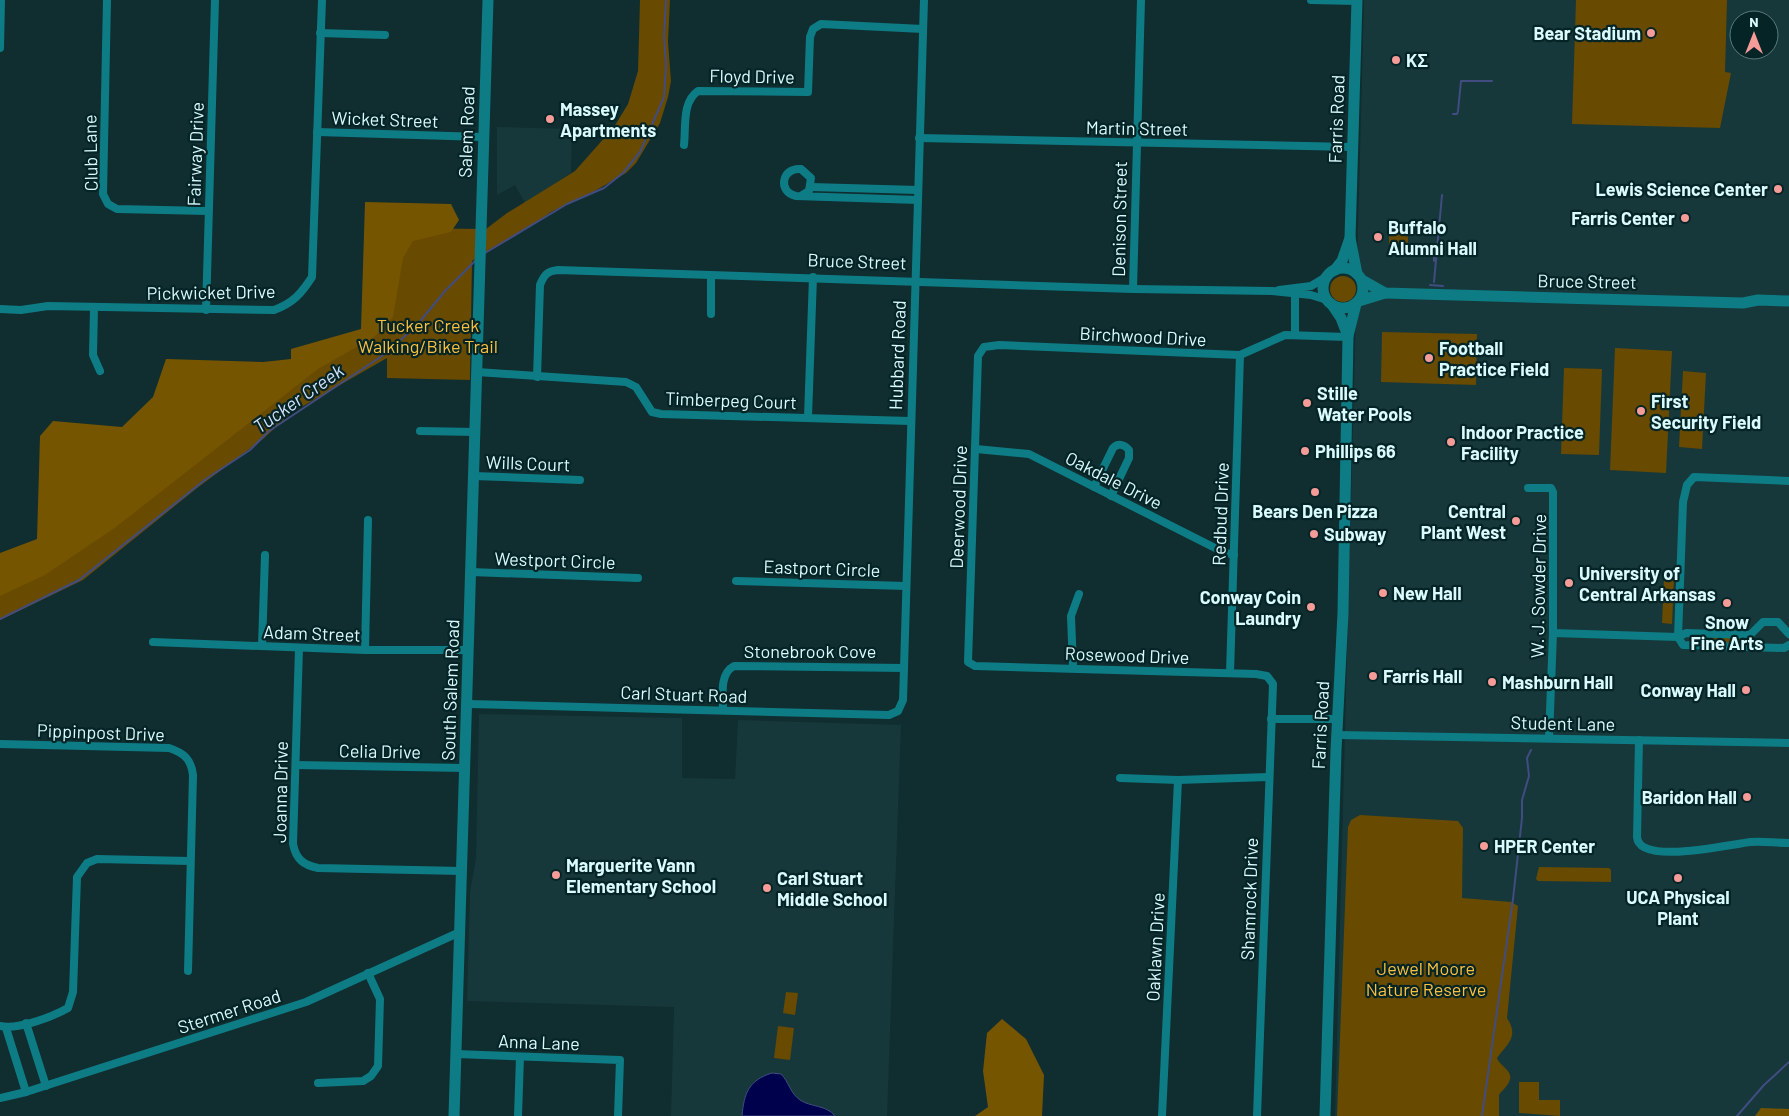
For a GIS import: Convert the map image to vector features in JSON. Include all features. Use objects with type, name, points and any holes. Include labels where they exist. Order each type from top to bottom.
[{"type":"street","points":[[0,48],[1,0]]},
{"type":"street","name":"Club Lane","points":[[107,0],[103,194],[108,204],[117,209],[208,211]]},
{"type":"street","name":"Fairway Drive","points":[[206,310],[215,0]]},
{"type":"street","name":"Pickwicket Drive","points":[[0,309],[21,310],[48,306],[274,310],[291,304],[302,293],[312,277],[322,0]]},
{"type":"street","name":"Salem Road","points":[[480,265],[488,0]]},
{"type":"street","name":"Hubbard Road","points":[[898,711],[902,700],[904,668],[924,0]]},
{"type":"street","name":"Denison Street","points":[[1133,289],[1141,0]]},
{"type":"street","points":[[1311,0],[1357,0]]},
{"type":"street","name":"Farris Road","points":[[1357,0],[1350,238],[1360,277]]},
{"type":"street","name":"Floyd Drive","points":[[684,145],[687,105],[690,96],[698,90],[808,92],[810,37],[813,29],[821,24],[923,29]]},
{"type":"street","points":[[320,33],[385,35]]},
{"type":"street","name":"Wicket Street","points":[[317,132],[483,137]]},
{"type":"street","name":"Martin Street","points":[[919,138],[1353,147]]},
{"type":"street","points":[[811,187],[811,178],[805,171],[797,168],[788,172],[784,179],[784,189],[791,195],[918,200]]},
{"type":"street","points":[[801,196],[811,187],[918,190]]},
{"type":"street","name":"Farris Road","points":[[1330,273],[1342,261],[1350,238]]},
{"type":"street","name":"South Salem Road","points":[[454,1116],[480,265]]},
{"type":"street","points":[[1346,268],[1360,277],[1364,289],[1358,302],[1345,309],[1330,303],[1323,289],[1330,273],[1346,268]]},
{"type":"street","name":"Bruce Street","points":[[537,377],[540,285],[544,275],[550,271],[813,277],[1133,289],[1272,291],[1310,295],[1330,303]]},
{"type":"street","name":"Bruce Street","points":[[1272,291],[1310,286],[1330,273]]},
{"type":"street","points":[[711,275],[711,314]]},
{"type":"street","points":[[808,418],[813,277]]},
{"type":"street","name":"Bruce Street","points":[[1360,277],[1385,293]]},
{"type":"street","name":"Bruce Street","points":[[1358,302],[1385,293],[1743,303],[1758,300],[1789,302]]},
{"type":"street","points":[[1295,294],[1295,335]]},
{"type":"street","name":"Farris Road","points":[[1324,1116],[1347,467],[1348,337],[1358,302]]},
{"type":"street","name":"Farris Road","points":[[1330,303],[1341,318],[1348,337]]},
{"type":"street","points":[[94,308],[93,355],[100,371]]},
{"type":"street","name":"Birchwood Drive","points":[[984,347],[999,345],[1240,355],[1284,335],[1348,337]]},
{"type":"street","name":"Deerwood Drive","points":[[975,666],[968,662],[967,652],[978,356],[984,347]]},
{"type":"street","name":"Redbud Drive","points":[[1230,673],[1240,355]]},
{"type":"street","name":"Timberpeg Court","points":[[477,372],[626,382],[636,387],[652,412],[661,414],[910,421]]},
{"type":"street","points":[[420,431],[475,432]]},
{"type":"street","points":[[1094,487],[1113,448],[1118,445],[1124,445],[1129,450],[1129,458],[1111,496]]},
{"type":"street","name":"Oakdale Drive","points":[[976,449],[1030,454],[1223,552],[1234,555]]},
{"type":"street","name":"Wills Court","points":[[474,476],[580,480]]},
{"type":"street","points":[[1789,481],[1705,477],[1690,480],[1683,502],[1678,637],[1683,645],[1784,648],[1789,646]]},
{"type":"street","name":"W. J. Sowder Drive","points":[[1528,488],[1551,488],[1553,492],[1553,633],[1549,738]]},
{"type":"street","points":[[365,650],[368,520]]},
{"type":"street","points":[[262,646],[265,555]]},
{"type":"street","name":"Westport Circle","points":[[472,572],[638,578]]},
{"type":"street","name":"Eastport Circle","points":[[736,581],[906,586]]},
{"type":"street","points":[[1073,668],[1071,616],[1079,594]]},
{"type":"street","points":[[1750,635],[1763,622],[1778,622],[1789,634]]},
{"type":"street","points":[[1553,633],[1678,637],[1686,634],[1750,635],[1757,638],[1757,647]]},
{"type":"street","name":"Adam Street","points":[[153,642],[365,650],[469,650]]},
{"type":"street","name":"Joanna Drive","points":[[299,648],[292,844],[298,858],[305,865],[318,868],[462,871]]},
{"type":"street","name":"Stonebrook Cove","points":[[723,710],[724,678],[729,668],[734,666],[904,668]]},
{"type":"street","name":"Rosewood Drive","points":[[975,666],[1230,673],[1267,676],[1273,684]]},
{"type":"street","name":"Shamrock Drive","points":[[1257,1116],[1268,778],[1273,684]]},
{"type":"street","name":"Carl Stuart Road","points":[[468,704],[889,715],[898,711]]},
{"type":"street","points":[[1271,719],[1338,719]]},
{"type":"street","name":"Student Lane","points":[[1337,735],[1789,743]]},
{"type":"street","points":[[1639,740],[1636,836],[1638,844],[1643,848],[1650,851],[1696,850],[1751,842],[1789,843]]},
{"type":"street","name":"Pippinpost Drive","points":[[0,744],[169,748],[180,752],[188,758],[193,775],[188,971]]},
{"type":"street","name":"Celia Drive","points":[[296,765],[464,768]]},
{"type":"street","points":[[1120,778],[1178,780],[1268,778]]},
{"type":"street","name":"Oaklawn Drive","points":[[1162,1116],[1178,780]]},
{"type":"street","points":[[26,1092],[3,1027],[26,1023],[59,1013],[68,1008],[72,999],[77,877],[87,863],[97,859],[190,861]]},
{"type":"street","name":"Stermer Road","points":[[0,1098],[46,1086],[306,1002],[460,932]]},
{"type":"street","points":[[318,1083],[363,1081],[371,1076],[378,1066],[380,999],[368,973]]},
{"type":"street","points":[[26,1023],[46,1086]]},
{"type":"street","name":"Anna Lane","points":[[456,1054],[620,1060],[618,1116]]},
{"type":"street","points":[[518,1116],[520,1056]]},
{"type":"shaded area","name":"University of Central Arkansas","points":[[1364,0],[1789,0],[1789,1116],[1335,1116]]},
{"type":"shaded area","points":[[497,127],[572,129],[571,173],[525,203],[515,185],[497,195]]},
{"type":"shaded area","points":[[365,202],[451,204],[459,220],[451,232],[413,241],[403,258],[393,317],[374,337],[318,369],[116,527],[45,575],[0,596],[0,553],[37,539],[40,436],[53,421],[122,427],[153,397],[166,359],[263,362],[291,359],[291,349],[361,329]]},
{"type":"shaded area","name":"Carl Stuart Middle School","points":[[479,714],[682,718],[682,778],[735,779],[738,720],[901,725],[887,1116],[671,1116],[674,1007],[467,1001],[470,892],[476,858]]},
{"type":"shaded area","points":[[1002,1019],[1026,1039],[1044,1075],[1042,1116],[975,1116],[988,1107],[983,1071],[987,1033]]},
{"type":"shaded area","points":[[772,1073],[781,1074],[800,1100],[828,1110],[835,1116],[742,1116],[744,1101],[749,1088],[758,1079]]},
{"type":"shaded area","points":[[1761,1108],[1789,1109],[1789,1116],[1755,1116]]},
{"type":"green space","name":"Tucker Creek Walking/Bike Trail","points":[[640,0],[670,0],[668,42],[671,81],[660,123],[636,163],[626,173],[593,192],[551,212],[472,261],[470,380],[387,378],[387,358],[291,413],[263,439],[197,488],[83,580],[0,620],[0,591],[380,325],[392,228],[486,229],[507,213],[575,171],[614,127],[628,104],[638,71]]},
{"type":"green space","name":"Bear Stadium","points":[[1576,0],[1727,0],[1725,72],[1731,73],[1720,128],[1572,124]]},
{"type":"green space","points":[[1397,225],[1408,225],[1408,250],[1397,250],[1397,246],[1389,245],[1389,228],[1397,229]]},
{"type":"green space","points":[[1343,276],[1352,280],[1356,289],[1352,298],[1343,302],[1334,298],[1330,289],[1334,280]]},
{"type":"green space","name":"Football Practice Field","points":[[1382,332],[1477,334],[1476,385],[1381,382]]},
{"type":"green space","name":"First Security Field","points":[[1615,348],[1672,351],[1666,473],[1610,470]]},
{"type":"green space","points":[[1564,368],[1602,369],[1599,455],[1561,454]]},
{"type":"green space","points":[[1683,371],[1706,373],[1702,449],[1679,447]]},
{"type":"green space","points":[[1664,579],[1674,579],[1672,624],[1662,623]]},
{"type":"green space","points":[[1690,637],[1751,638],[1753,642],[1690,643]]},
{"type":"green space","name":"Jewel Moore Nature Reserve","points":[[1360,815],[1458,821],[1463,828],[1462,898],[1511,902],[1518,906],[1507,1018],[1511,1025],[1512,1036],[1508,1045],[1497,1058],[1509,1072],[1510,1078],[1508,1084],[1499,1095],[1499,1116],[1337,1116],[1348,827],[1351,820]]},
{"type":"green space","points":[[1539,867],[1609,868],[1611,870],[1611,882],[1538,881],[1536,879]]},
{"type":"green space","points":[[786,992],[798,993],[795,1015],[783,1013]]},
{"type":"green space","points":[[778,1026],[794,1028],[790,1060],[774,1058]]},
{"type":"green space","points":[[1519,1082],[1539,1082],[1539,1100],[1560,1100],[1560,1116],[1519,1113]]},
{"type":"waterway","name":"Tucker Creek","points":[[485,253],[567,204],[604,188],[623,173],[640,152],[664,97],[666,0]]},
{"type":"waterway","points":[[1453,114],[1457,114],[1458,111],[1461,81],[1492,81]]},
{"type":"waterway","points":[[1434,282],[1442,195]]},
{"type":"waterway","points":[[1434,249],[1434,261]]},
{"type":"waterway","name":"Tucker Creek","points":[[0,619],[79,580],[206,479],[250,450],[269,431],[385,354],[417,325],[445,291],[475,261]]},
{"type":"waterway","points":[[1430,285],[1443,286]]},
{"type":"waterway","points":[[1482,1116],[1513,899],[1522,818],[1522,800],[1529,776],[1527,758],[1531,750]]},
{"type":"waterway","points":[[1737,1116],[1764,1085],[1789,1062]]},
{"type":"place","name":"Bear Stadium","points":[[1651,33]]},
{"type":"place","name":"KΣ","points":[[1396,60]]},
{"type":"place","name":"Massey Apartments","points":[[550,119]]},
{"type":"place","name":"Lewis Science Center","points":[[1778,189]]},
{"type":"place","name":"Farris Center","points":[[1685,218]]},
{"type":"place","name":"Buffalo Alumni Hall","points":[[1378,237]]},
{"type":"place","name":"Football Practice Field","points":[[1429,358]]},
{"type":"place","name":"Stille Water Pools","points":[[1307,403]]},
{"type":"place","name":"First Security Field","points":[[1641,411]]},
{"type":"place","name":"Indoor Practice Facility","points":[[1451,442]]},
{"type":"place","name":"Phillips 66","points":[[1305,451]]},
{"type":"place","name":"Bears Den Pizza","points":[[1315,492]]},
{"type":"place","name":"Central Plant West","points":[[1516,521]]},
{"type":"place","name":"Subway","points":[[1314,534]]},
{"type":"place","name":"University of Central Arkansas","points":[[1569,583]]},
{"type":"place","name":"New Hall","points":[[1383,593]]},
{"type":"place","name":"Snow Fine Arts","points":[[1727,603]]},
{"type":"place","name":"Conway Coin Laundry","points":[[1311,607]]},
{"type":"place","name":"Farris Hall","points":[[1373,676]]},
{"type":"place","name":"Mashburn Hall","points":[[1492,682]]},
{"type":"place","name":"Conway Hall","points":[[1746,690]]},
{"type":"place","name":"Baridon Hall","points":[[1747,797]]},
{"type":"place","name":"HPER Center","points":[[1484,846]]},
{"type":"place","name":"Marguerite Vann Elementary School","points":[[556,875]]},
{"type":"place","name":"UCA Physical Plant","points":[[1678,878]]},
{"type":"place","name":"Carl Stuart Middle School","points":[[767,888]]}]
